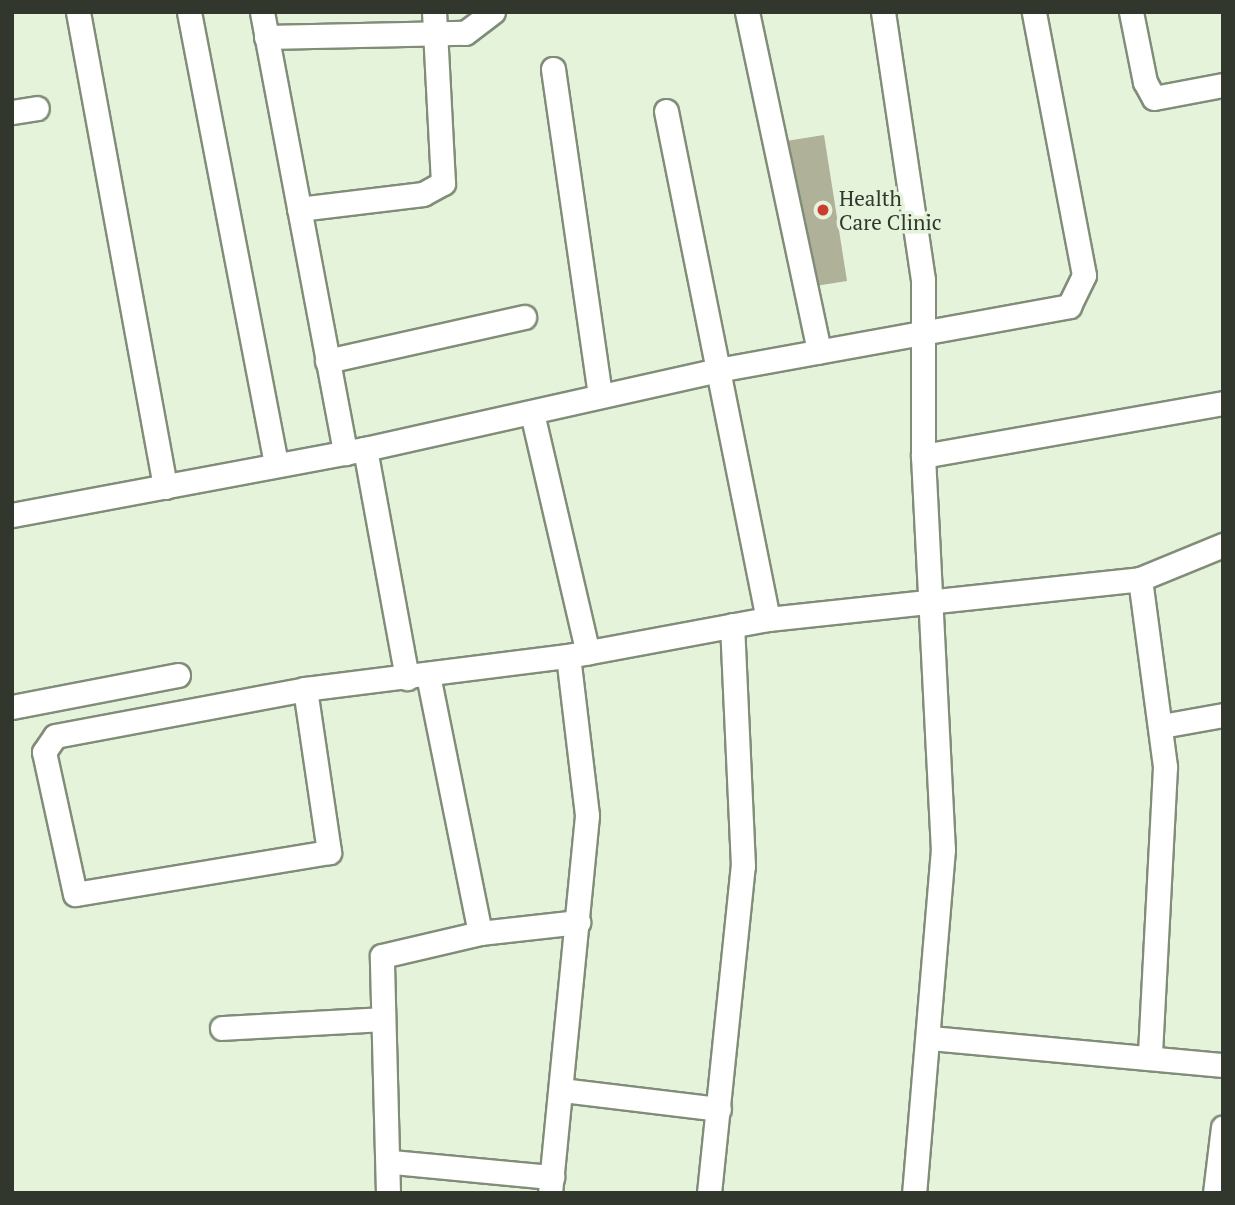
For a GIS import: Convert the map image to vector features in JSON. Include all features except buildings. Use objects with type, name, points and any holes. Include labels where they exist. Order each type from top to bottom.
[{"type":"street","points":[[78,12],[165,487]]},
{"type":"street","points":[[189,12],[276,465]]},
{"type":"street","points":[[262,12],[327,361],[418,676],[480,933]]},
{"type":"street","points":[[266,37],[433,23],[476,30],[493,12]]},
{"type":"street","points":[[747,12],[819,351]]},
{"type":"street","points":[[883,12],[925,330],[923,456],[943,849],[931,1038],[914,1193]]},
{"type":"street","points":[[12,515],[355,451],[532,413],[600,394],[718,370],[925,330],[1056,311],[1069,306],[1083,287],[1034,12]]},
{"type":"street","points":[[1131,12],[1145,82],[1154,98],[1223,85]]},
{"type":"street","points":[[299,209],[423,194],[443,183],[433,23]]},
{"type":"street","points":[[554,69],[600,394]]},
{"type":"street","points":[[12,112],[37,108]]},
{"type":"street","points":[[666,111],[768,619]]},
{"type":"street","points":[[327,361],[524,317]]},
{"type":"street","points":[[923,456],[1223,403]]},
{"type":"street","points":[[392,1162],[551,1185],[587,815],[578,654],[532,413]]},
{"type":"street","points":[[304,689],[329,852],[75,894],[46,743],[304,689],[578,654],[768,619],[932,596],[1140,579],[1223,545]]},
{"type":"street","points":[[1140,579],[1163,726],[1165,820],[1150,1058]]},
{"type":"street","points":[[709,1193],[743,866],[732,625]]},
{"type":"street","points":[[12,707],[178,675]]},
{"type":"street","points":[[1163,726],[1223,715]]},
{"type":"street","points":[[388,1193],[392,1162],[382,1019],[382,956],[480,933],[578,922]]},
{"type":"street","points":[[222,1028],[382,1019]]},
{"type":"street","points":[[931,1038],[1223,1065]]},
{"type":"street","points":[[562,1090],[719,1109]]},
{"type":"street","points":[[1215,1193],[1223,1126]]},
{"type":"place","name":"Health Care Clinic","points":[[823,210]]}]
